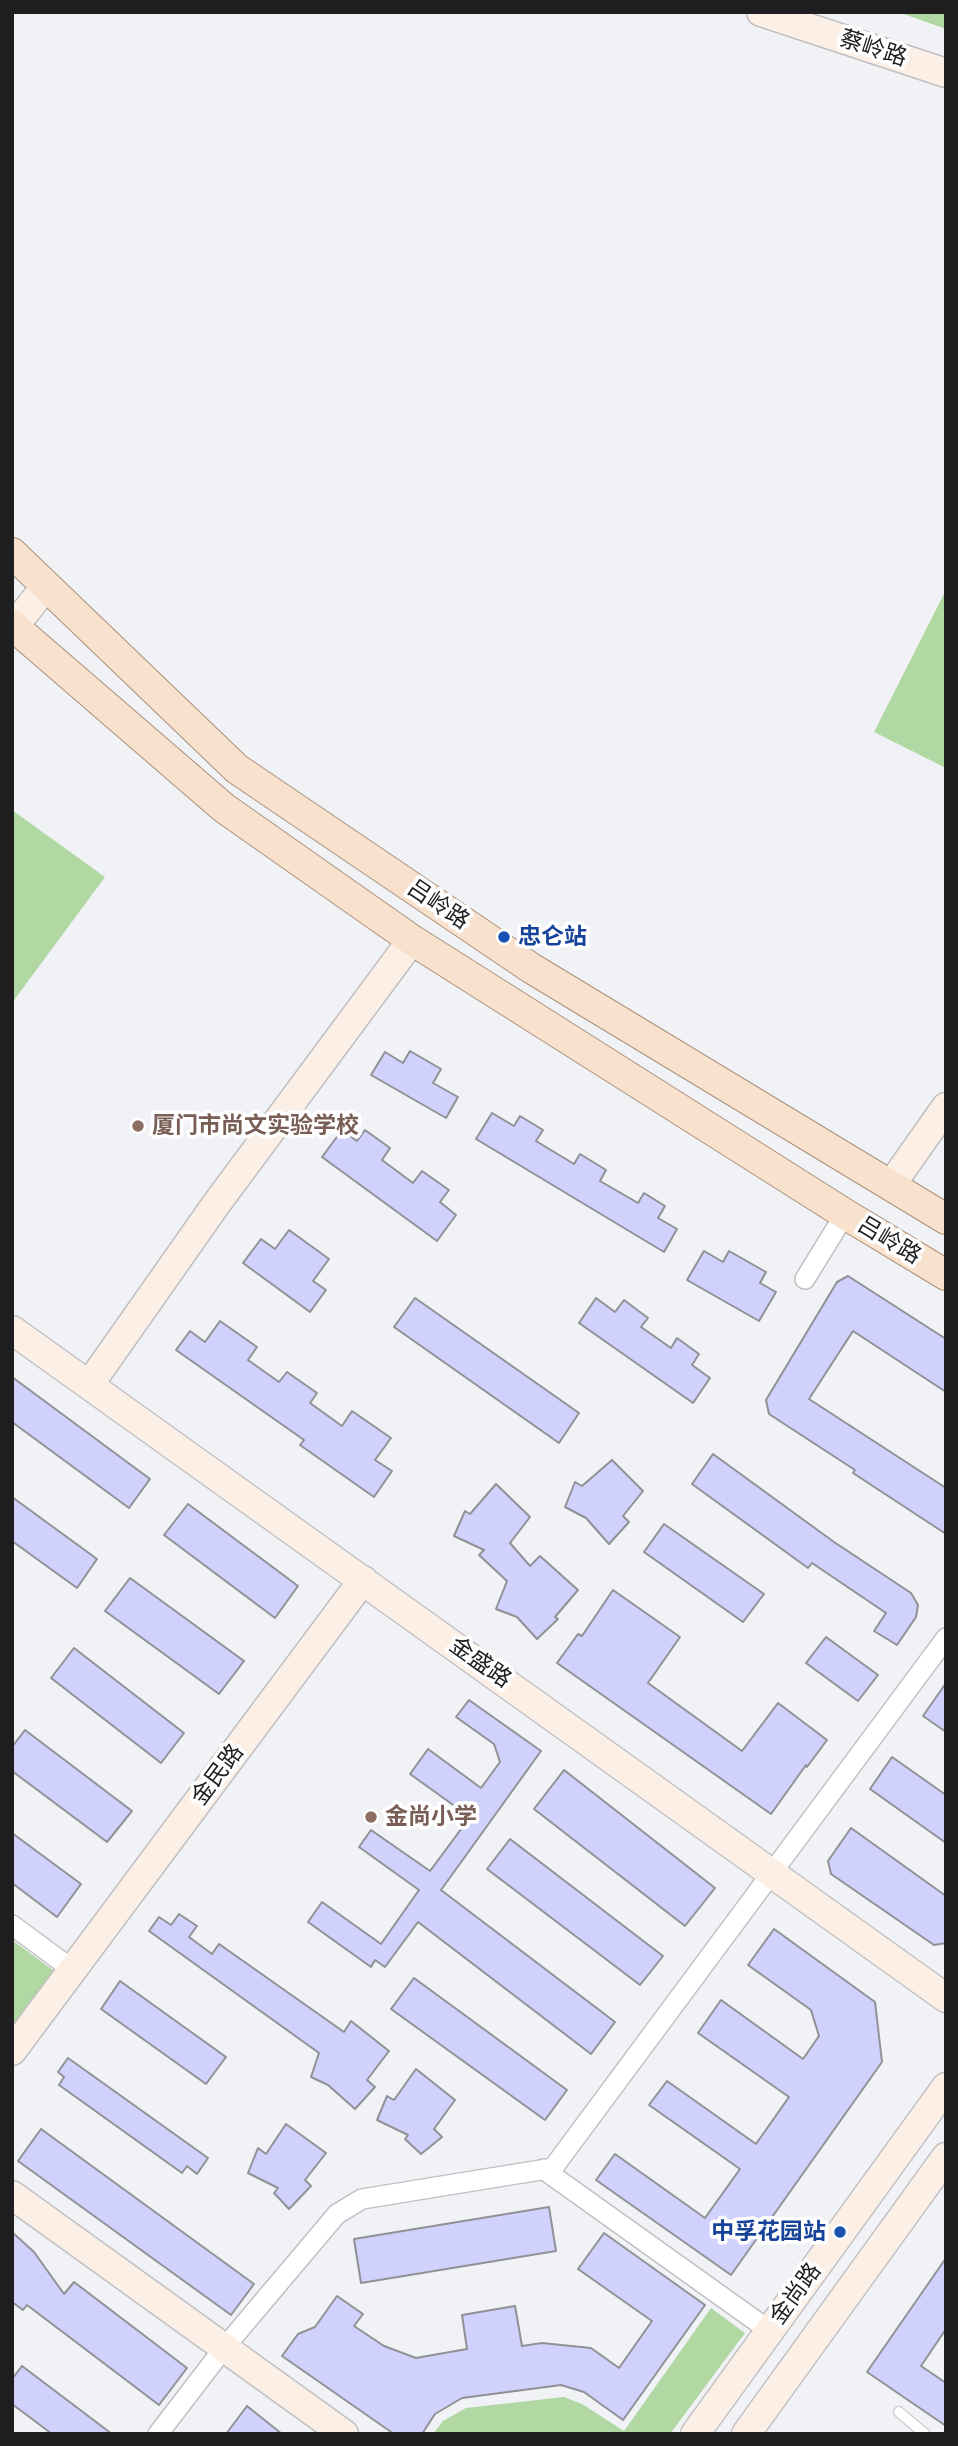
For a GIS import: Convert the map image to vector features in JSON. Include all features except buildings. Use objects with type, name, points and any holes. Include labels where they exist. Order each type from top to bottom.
[{"type":"main road","name":"吕岭路","points":[[12,553],[237,769],[531,968],[946,1219]]},
{"type":"main road","name":"吕岭路","points":[[13,627],[225,808],[412,940],[946,1275]]},
{"type":"street","name":"蔡岭路","points":[[761,12],[946,73]]},
{"type":"street","points":[[13,627],[46,586]]},
{"type":"street","points":[[89,1385],[217,1203],[412,940]]},
{"type":"street","points":[[891,1185],[946,1107]]},
{"type":"street","points":[[805,1279],[845,1214]]},
{"type":"street","name":"金盛路","points":[[12,1330],[946,1998]]},
{"type":"street","name":"金民路","points":[[12,2051],[363,1580]]},
{"type":"street","points":[[158,2434],[225,2348],[337,2214],[362,2199],[554,2168],[946,1637]]},
{"type":"street","points":[[12,1925],[73,1969]]},
{"type":"street","name":"金尚路","points":[[695,2434],[946,2087]]},
{"type":"street","name":"金尚路","points":[[746,2434],[946,2157]]},
{"type":"street","points":[[543,2169],[770,2331]]},
{"type":"street","points":[[12,2195],[344,2434]]},
{"type":"lane","points":[[899,2412],[925,2434]]},
{"type":"green space","points":[[898,12],[946,12],[946,29]]},
{"type":"green space","points":[[946,590],[946,768],[874,732]]},
{"type":"green space","points":[[12,810],[105,877],[12,1003]]},
{"type":"green space","points":[[12,1940],[57,1973],[12,2034]]},
{"type":"green space","points":[[711,2308],[745,2333],[670,2434],[433,2434],[443,2421],[466,2408],[564,2397],[582,2404],[624,2431]]},
{"type":"place","name":"忠仑站","points":[[504,937]]},
{"type":"place","name":"厦门市尚文实验学校","points":[[138,1126]]},
{"type":"place","name":"金尚小学","points":[[371,1817]]},
{"type":"place","name":"中孚花园站","points":[[840,2232]]}]
